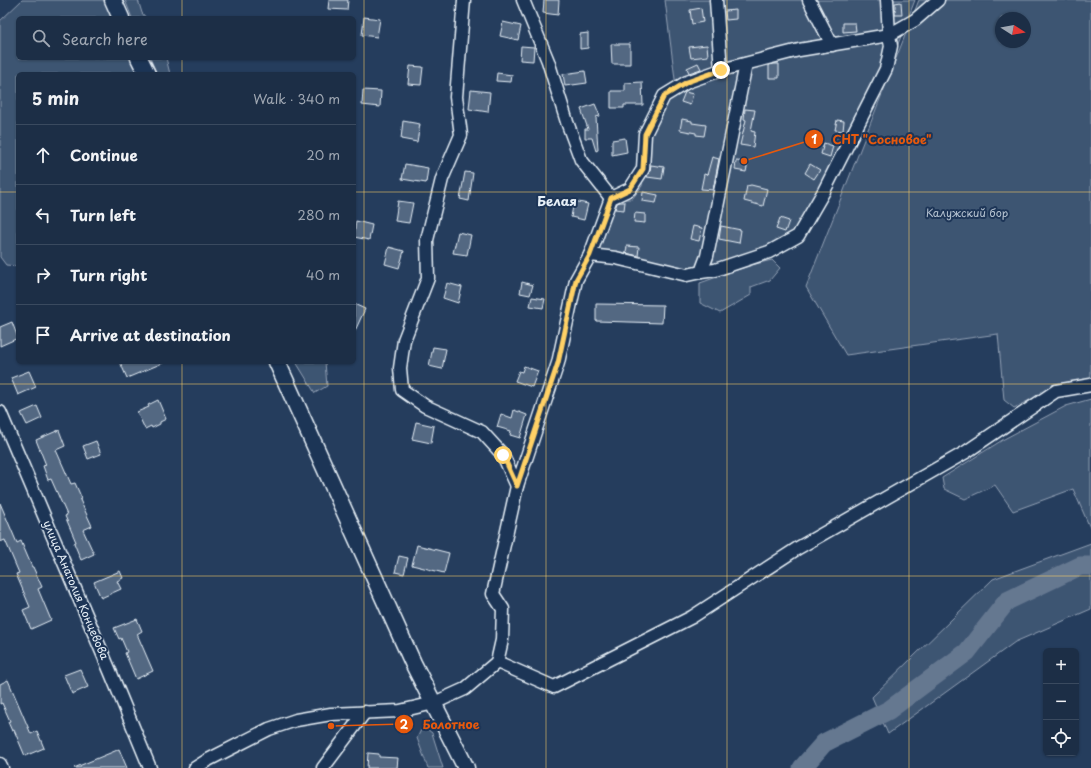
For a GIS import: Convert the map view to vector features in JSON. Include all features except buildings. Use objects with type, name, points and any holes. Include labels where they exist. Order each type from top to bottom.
[{"type":"main road","points":[[113,0],[120,16]]},
{"type":"main road","points":[[141,60],[146,72]]},
{"type":"main road","points":[[278,364],[413,662],[466,768]]},
{"type":"street","points":[[464,0],[456,97],[461,135],[442,179],[427,240],[428,278],[404,340],[400,368],[402,390],[425,406],[482,432],[503,455],[517,486]]},
{"type":"street","points":[[523,0],[548,61],[567,122],[581,160],[611,198]]},
{"type":"street","points":[[716,0],[721,70]]},
{"type":"street","points":[[809,0],[832,45]]},
{"type":"street","points":[[590,255],[616,258],[687,275],[715,270],[769,252],[798,236],[824,191],[886,70],[892,46],[889,35],[887,0]]},
{"type":"street","points":[[195,768],[206,764],[269,729],[296,720],[331,714],[400,711],[434,703],[465,689],[497,662],[502,640],[503,609],[493,594],[517,486],[558,363],[576,280],[590,255],[611,198],[630,189],[643,169],[645,134],[664,96],[687,82],[721,70],[799,50],[889,35],[916,20],[938,0]]},
{"type":"street","points":[[701,272],[707,256],[746,64]]},
{"type":"street","points":[[497,662],[554,688],[692,616],[798,548],[966,452],[1056,391],[1091,385]]},
{"type":"street","name":"улица Анатолия Концевова","points":[[0,412],[150,768]]},
{"type":"street","points":[[323,768],[364,712]]},
{"type":"street","points":[[0,764],[2,768]]},
{"type":"green space","points":[[22,0],[104,0],[111,16],[16,16],[16,60],[131,60],[137,72],[16,72],[16,266],[6,265],[0,257],[0,21]]},
{"type":"green space","points":[[125,0],[138,0],[144,16],[131,16]]},
{"type":"green space","points":[[665,0],[915,0],[895,52],[792,244],[704,276],[596,252],[616,199],[632,199],[642,186],[647,136],[676,87]]},
{"type":"green space","name":"Калужский бор","points":[[919,0],[1091,0],[1091,381],[1059,385],[1014,408],[1004,400],[998,334],[846,355],[806,287]]},
{"type":"green space","points":[[151,60],[166,60],[170,72],[156,72]]},
{"type":"green space","points":[[772,260],[780,268],[770,280],[751,287],[751,295],[720,313],[700,303],[700,283],[751,265]]},
{"type":"green space","points":[[297,364],[325,364],[327,386],[315,393]]},
{"type":"green space","points":[[1091,399],[1091,530],[1073,489],[1013,511],[995,485],[965,499],[944,489],[942,478],[1004,439],[1066,406]]},
{"type":"green space","points":[[1091,543],[1091,609],[1015,642],[888,734],[872,697],[993,579]]},
{"type":"green space","points":[[423,726],[432,733],[443,768],[428,768],[417,738]]},
{"type":"waterway","points":[[802,768],[824,743],[889,710],[967,652],[1007,601],[1080,566],[1091,566]]},
{"type":"place","name":"СНТ \"Сосновое\"","points":[[744,161]]},
{"type":"place","name":"Болотное","points":[[331,726]]},
{"type":"district","name":"Белая","points":[[557,201]]},
{"type":"route","points":[[503,455],[517,486],[558,363],[576,280],[590,255],[611,198],[630,189],[643,169],[645,134],[664,96],[687,82],[721,70]]}]
